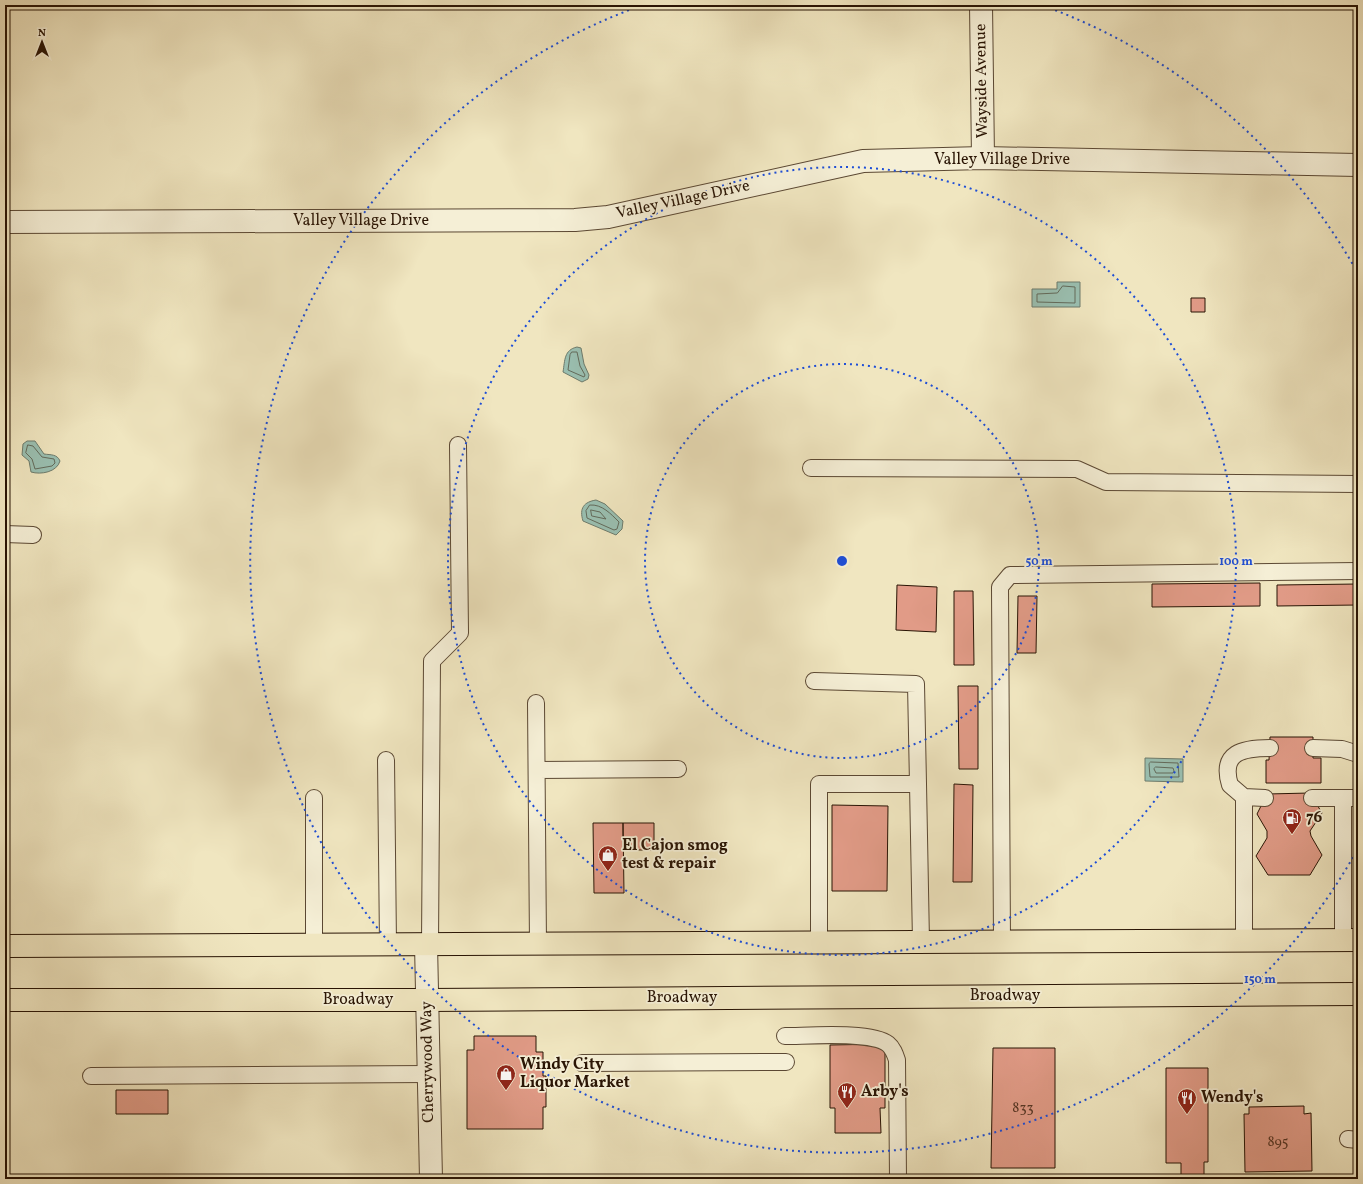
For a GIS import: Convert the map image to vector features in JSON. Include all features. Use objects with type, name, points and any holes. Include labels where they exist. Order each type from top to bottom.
[{"type":"main road","points":[[5,946],[1351,940]]},
{"type":"main road","name":"Broadway","points":[[5,1000],[427,1000],[1358,994]]},
{"type":"street","name":"Wayside Avenue","points":[[981,5],[983,158]]},
{"type":"street","name":"Valley Village Drive","points":[[5,222],[576,220],[608,217],[863,161],[983,158],[1358,165]]},
{"type":"street","name":"Cherrywood Way","points":[[428,944],[427,1000],[431,1179]]},
{"type":"lane","points":[[428,944],[432,661],[460,633],[458,445]]},
{"type":"lane","points":[[811,468],[1077,469],[1106,482],[1358,484]]},
{"type":"lane","points":[[5,534],[32,534]]},
{"type":"lane","points":[[1002,942],[1000,586],[1010,575],[1358,571]]},
{"type":"lane","points":[[814,681],[916,684],[921,942]]},
{"type":"lane","points":[[536,703],[538,944]]},
{"type":"lane","points":[[1265,798],[1244,797],[1230,785],[1228,772],[1229,762],[1232,756],[1245,750],[1270,748]]},
{"type":"lane","points":[[1313,748],[1342,749],[1358,754]]},
{"type":"lane","points":[[386,760],[388,944]]},
{"type":"lane","points":[[537,770],[678,769]]},
{"type":"lane","points":[[819,943],[819,784],[918,784]]},
{"type":"lane","points":[[1244,797],[1244,940]]},
{"type":"lane","points":[[314,798],[314,945]]},
{"type":"lane","points":[[1312,798],[1350,798],[1351,940]]},
{"type":"lane","points":[[786,1036],[865,1036],[880,1040],[892,1048],[897,1060],[898,1179]]},
{"type":"lane","points":[[582,1063],[786,1062]]},
{"type":"lane","points":[[91,1076],[429,1074]]},
{"type":"water","points":[[1057,282],[1080,282],[1080,307],[1032,307],[1032,289],[1057,289]]},
{"type":"water","points":[[573,348],[581,348],[584,364],[589,375],[588,379],[582,382],[563,372],[567,353]]},
{"type":"water","points":[[27,441],[35,441],[44,454],[54,455],[57,457],[60,461],[56,468],[44,473],[31,472],[29,461],[22,455],[23,444]]},
{"type":"water","points":[[596,500],[605,504],[623,521],[622,529],[616,535],[583,521],[582,509],[588,502]]},
{"type":"water","points":[[1145,758],[1183,759],[1183,782],[1145,781]]},
{"type":"building","points":[[1191,298],[1205,298],[1205,312],[1191,312]]},
{"type":"building","points":[[1260,583],[1260,606],[1152,607],[1152,584]]},
{"type":"building","points":[[1358,584],[1358,605],[1277,606],[1277,585]]},
{"type":"building","points":[[897,585],[937,587],[936,632],[896,630]]},
{"type":"building","points":[[954,591],[973,591],[974,665],[954,665]]},
{"type":"building","points":[[1018,596],[1037,596],[1036,653],[1017,653]]},
{"type":"building","points":[[958,686],[978,686],[978,769],[959,769]]},
{"type":"building","points":[[1270,737],[1313,737],[1313,758],[1321,758],[1321,783],[1266,783],[1266,760],[1269,760]]},
{"type":"building","points":[[954,784],[973,785],[972,882],[953,882]]},
{"type":"building","points":[[1310,793],[1322,813],[1310,831],[1311,836],[1322,855],[1310,875],[1268,875],[1256,856],[1267,838],[1267,831],[1257,814],[1267,794]]},
{"type":"building","points":[[832,805],[888,806],[887,891],[832,891]]},
{"type":"building","name":"El Cajon smog test & repair","points":[[593,823],[623,823],[624,893],[594,893]]},
{"type":"building","points":[[623,823],[654,823],[654,850],[623,850]]},
{"type":"building","name":"Windy City Liquor Market","points":[[474,1036],[536,1036],[536,1052],[543,1052],[543,1076],[546,1076],[546,1107],[543,1107],[543,1129],[467,1129],[467,1050],[474,1050]]},
{"type":"building","points":[[885,1044],[885,1108],[880,1108],[881,1133],[835,1133],[835,1108],[830,1108],[830,1045]]},
{"type":"building","points":[[993,1048],[1055,1048],[1055,1168],[991,1168]]},
{"type":"building","name":"Wendy's","points":[[1166,1068],[1208,1068],[1208,1162],[1204,1162],[1204,1179],[1181,1179],[1181,1163],[1166,1163]]},
{"type":"building","points":[[116,1090],[168,1090],[168,1114],[116,1114]]},
{"type":"building","points":[[1304,1106],[1304,1114],[1311,1113],[1312,1171],[1245,1172],[1244,1114],[1249,1114],[1249,1107]]},
{"type":"place","name":"76","points":[[1292,835]]},
{"type":"place","name":"El Cajon smog test & repair","points":[[608,872]]},
{"type":"place","name":"Windy City Liquor Market","points":[[506,1091]]},
{"type":"place","name":"Arby's","points":[[847,1109]]},
{"type":"place","name":"Wendy's","points":[[1187,1115]]}]
